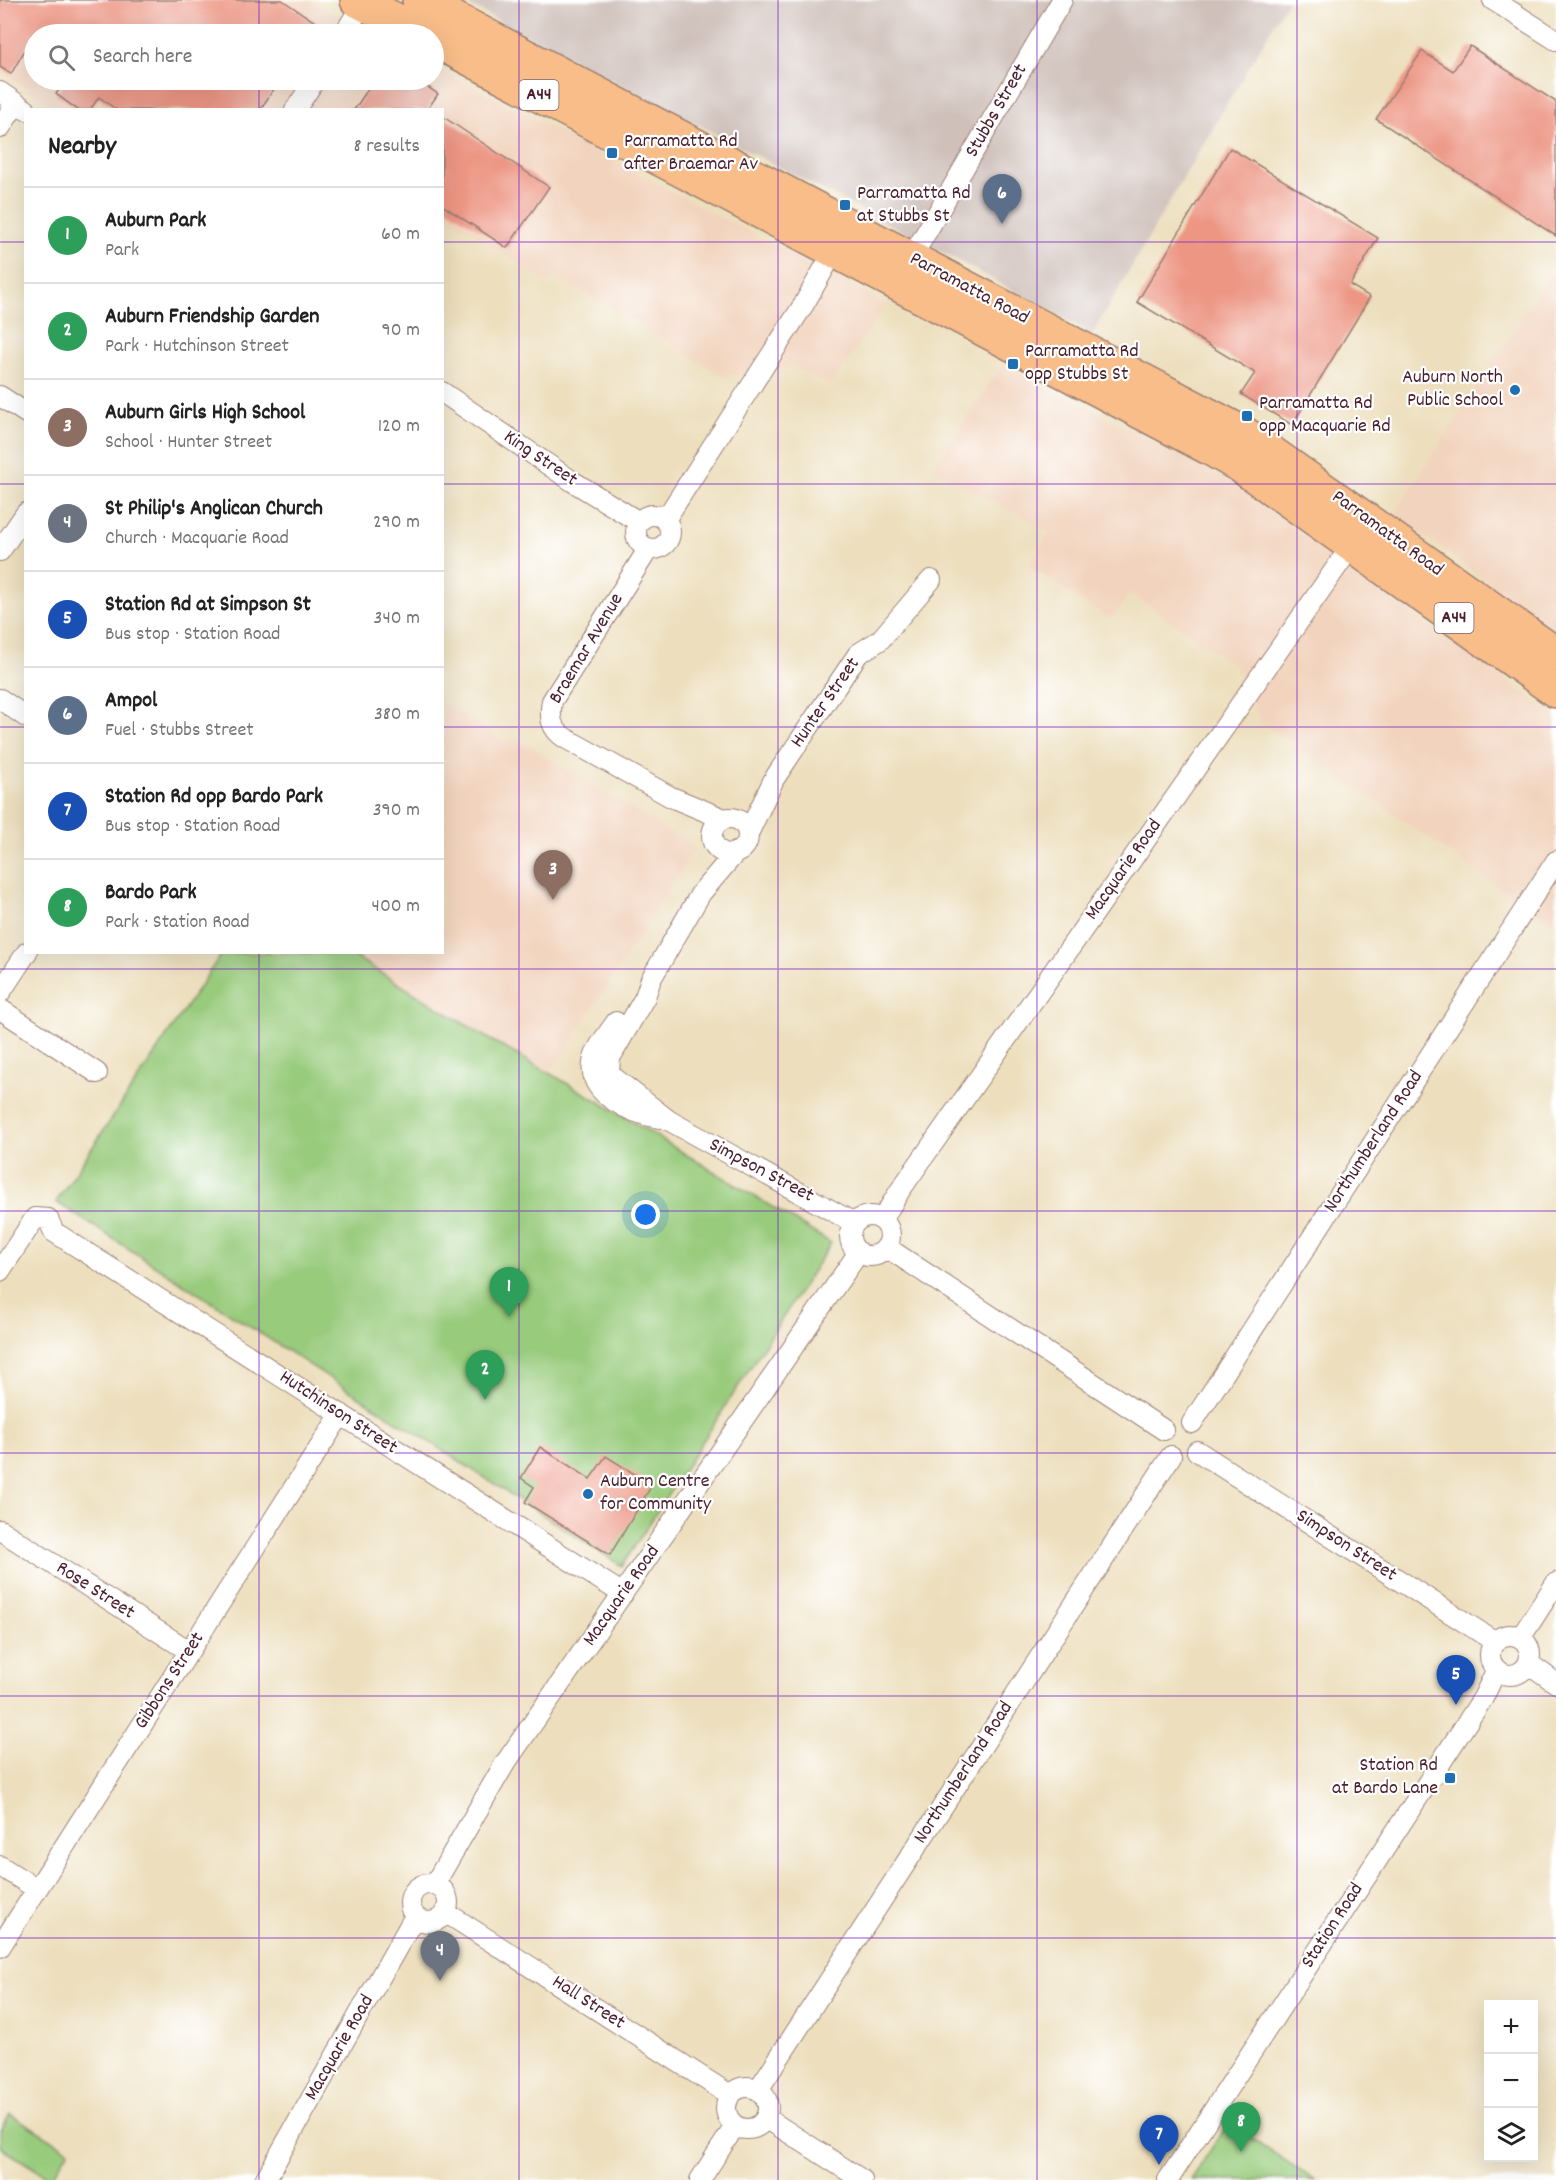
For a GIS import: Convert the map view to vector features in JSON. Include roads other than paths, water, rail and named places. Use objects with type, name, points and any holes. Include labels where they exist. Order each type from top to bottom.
[{"type":"highway","name":"Parramatta Road","points":[[419,0],[904,271],[1360,533],[1556,654]]},
{"type":"highway","points":[[362,1],[405,24]]},
{"type":"highway","name":"Parramatta Road","points":[[444,45],[834,251],[904,271]]},
{"type":"highway","name":"Parramatta Road","points":[[1360,533],[1556,690]]},
{"type":"street","name":"Stubbs Street","points":[[904,271],[1062,0]]},
{"type":"street","points":[[1493,0],[1556,40]]},
{"type":"street","points":[[349,24],[362,1]]},
{"type":"street","points":[[296,108],[308,90]]},
{"type":"street","points":[[0,128],[14,101]]},
{"type":"street","points":[[665,520],[804,304],[834,251]]},
{"type":"street","name":"King Street","points":[[444,393],[572,481],[639,522]]},
{"type":"street","points":[[0,396],[24,412]]},
{"type":"street","points":[[652,515],[665,520],[670,528],[669,538],[663,546],[649,548],[638,538],[639,522],[652,515]]},
{"type":"street","points":[[0,551],[24,516]]},
{"type":"street","name":"Macquarie Road","points":[[882,1220],[899,1192],[1360,533]]},
{"type":"street","name":"Braemar Avenue","points":[[649,548],[552,701],[550,717],[556,732],[671,797],[729,819]]},
{"type":"street","name":"Hunter Street","points":[[747,834],[774,779],[858,654],[880,640],[931,580]]},
{"type":"street","points":[[0,699],[24,716]]},
{"type":"street","name":"Hunter Street","points":[[729,819],[774,779]]},
{"type":"street","name":"Braemar Avenue","points":[[671,797],[714,841]]},
{"type":"street","points":[[729,819],[743,824],[747,834],[745,845],[736,852],[701,893],[714,841],[715,825],[729,819]]},
{"type":"street","points":[[714,841],[725,853],[736,852]]},
{"type":"street","name":"Northumberland Road","points":[[1192,1423],[1556,861]]},
{"type":"street","name":"Simpson Street","points":[[701,893],[651,979],[645,997],[610,1058],[607,1083],[668,1120],[854,1223]]},
{"type":"street","points":[[0,993],[26,954]]},
{"type":"street","points":[[0,1009],[97,1073]]},
{"type":"street","points":[[865,1216],[882,1220],[889,1230],[886,1246],[876,1254],[859,1252],[850,1241],[854,1223],[865,1216]]},
{"type":"street","name":"Hutchinson Street","points":[[0,1271],[35,1218],[48,1219],[54,1232],[623,1594]]},
{"type":"street","points":[[886,1246],[1164,1430]]},
{"type":"street","name":"Macquarie Road","points":[[434,1885],[504,1765],[859,1252]]},
{"type":"street","name":"Gibbons Street","points":[[0,1947],[341,1414]]},
{"type":"street","points":[[1180,1420],[1192,1423],[1201,1439],[1197,1451],[1188,1458],[1171,1456],[1162,1441],[1164,1430],[1180,1420]]},
{"type":"street","name":"Simpson Street","points":[[1197,1451],[1494,1641]]},
{"type":"street","name":"Northumberland Road","points":[[758,2090],[1171,1456]]},
{"type":"street","name":"Rose Street","points":[[0,1530],[189,1651]]},
{"type":"street","points":[[1521,1637],[1556,1582]]},
{"type":"street","points":[[1504,1635],[1521,1637],[1530,1649],[1528,1663],[1524,1669],[1511,1675],[1496,1671],[1489,1654],[1494,1641],[1504,1635]]},
{"type":"street","points":[[1528,1663],[1556,1683]]},
{"type":"street","name":"Station Road","points":[[1168,2180],[1483,1698],[1496,1671]]},
{"type":"street","points":[[0,1866],[37,1889]]},
{"type":"street","points":[[434,1885],[446,1896],[445,1912],[431,1922],[415,1916],[410,1905],[412,1893],[422,1886],[434,1885]]},
{"type":"street","name":"Hall Street","points":[[445,1912],[730,2095]]},
{"type":"street","name":"Macquarie Road","points":[[265,2180],[415,1916]]},
{"type":"street","points":[[746,2087],[758,2090],[767,2101],[766,2118],[754,2128],[741,2129],[735,2126],[726,2110],[730,2095],[746,2087]]},
{"type":"street","points":[[766,2118],[862,2180]]},
{"type":"street","points":[[700,2180],[735,2126]]},
{"type":"place","name":"Parramatta Rd after Braemar Av","points":[[612,153]]},
{"type":"place","name":"Parramatta Rd at Stubbs St","points":[[845,205]]},
{"type":"place","name":"Ampol","points":[[1002,224]]},
{"type":"place","name":"Parramatta Rd opp Stubbs St","points":[[1013,364]]},
{"type":"place","name":"Auburn North Public School","points":[[1515,390]]},
{"type":"place","name":"Parramatta Rd opp Macquarie Rd","points":[[1247,416]]},
{"type":"place","name":"Auburn Girls High School","points":[[553,900]]},
{"type":"place","name":"Auburn Park","points":[[509,1317]]},
{"type":"place","name":"Auburn Friendship Garden","points":[[485,1400]]},
{"type":"place","name":"Auburn Centre for Community","points":[[588,1494]]},
{"type":"place","name":"Station Rd at Simpson St","points":[[1456,1705]]},
{"type":"place","name":"Station Rd at Bardo Lane","points":[[1450,1778]]},
{"type":"place","name":"St Philip's Anglican Church","points":[[440,1981]]},
{"type":"place","name":"Bardo Park","points":[[1241,2152]]},
{"type":"place","name":"Station Rd opp Bardo Park","points":[[1159,2165]]}]
